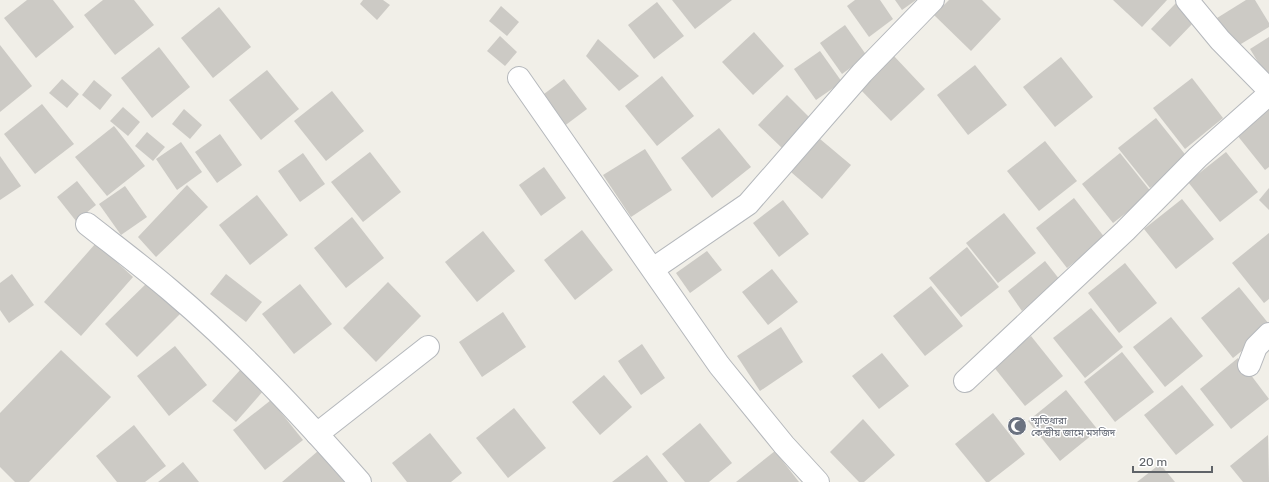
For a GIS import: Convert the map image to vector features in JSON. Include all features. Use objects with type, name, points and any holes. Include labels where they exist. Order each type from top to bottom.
[{"type":"street","points":[[653,269],[748,204],[862,74],[933,0]]},
{"type":"street","points":[[1187,0],[1220,40],[1269,90]]},
{"type":"street","points":[[519,78],[719,364],[784,446],[818,482]]},
{"type":"street","points":[[965,381],[1125,231],[1198,157],[1269,94]]},
{"type":"street","points":[[87,224],[171,290],[243,356],[360,482]]},
{"type":"street","points":[[1249,365],[1256,347],[1269,334]]},
{"type":"street","points":[[317,434],[428,347]]},
{"type":"building","points":[[27,0],[53,0],[74,27],[36,58],[4,18]]},
{"type":"building","points":[[103,0],[134,0],[154,25],[115,55],[84,15]]},
{"type":"building","points":[[363,0],[383,0],[390,5],[377,20],[360,4]]},
{"type":"building","points":[[672,0],[732,0],[695,29]]},
{"type":"building","points":[[855,0],[880,0],[893,19],[869,37],[847,6]]},
{"type":"building","points":[[895,0],[916,0],[902,10]]},
{"type":"building","points":[[949,0],[982,0],[1001,19],[971,51],[934,15]]},
{"type":"building","points":[[1113,0],[1167,0],[1142,27]]},
{"type":"building","points":[[1246,0],[1255,0],[1269,23],[1269,27],[1236,47],[1217,18]]},
{"type":"building","points":[[657,2],[684,36],[654,59],[628,25]]},
{"type":"building","points":[[1176,3],[1195,21],[1170,47],[1151,29]]},
{"type":"building","points":[[501,6],[519,22],[507,36],[489,21]]},
{"type":"building","points":[[219,7],[251,47],[213,78],[181,38]]},
{"type":"building","points":[[845,25],[867,56],[842,74],[820,43]]},
{"type":"building","points":[[754,32],[784,66],[753,95],[722,62]]},
{"type":"building","points":[[500,36],[517,52],[505,66],[487,51]]},
{"type":"building","points":[[1269,37],[1269,80],[1250,49]]},
{"type":"building","points":[[598,39],[639,76],[619,91],[586,56]]},
{"type":"building","points":[[0,45],[32,86],[0,112]]},
{"type":"building","points":[[159,47],[190,87],[152,118],[121,78]]},
{"type":"building","points":[[820,51],[842,82],[816,100],[794,69]]},
{"type":"building","points":[[893,55],[925,89],[891,121],[859,88]]},
{"type":"building","points":[[1061,57],[1093,97],[1055,127],[1023,87]]},
{"type":"building","points":[[975,65],[1007,105],[968,135],[937,95]]},
{"type":"building","points":[[267,70],[299,109],[261,140],[229,100]]},
{"type":"building","points":[[662,76],[694,116],[657,146],[625,106]]},
{"type":"building","points":[[1192,78],[1223,118],[1185,149],[1153,108]]},
{"type":"building","points":[[62,79],[79,94],[67,108],[49,93]]},
{"type":"building","points":[[564,79],[587,109],[563,127],[540,97]]},
{"type":"building","points":[[94,80],[112,95],[100,110],[82,95]]},
{"type":"building","points":[[332,91],[364,131],[326,161],[294,121]]},
{"type":"building","points":[[787,95],[811,119],[783,149],[758,125]]},
{"type":"building","points":[[1269,102],[1269,167],[1265,170],[1233,130]]},
{"type":"building","points":[[42,104],[74,144],[35,174],[4,134]]},
{"type":"building","points":[[123,107],[140,122],[128,136],[110,121]]},
{"type":"building","points":[[184,109],[202,125],[190,139],[172,124]]},
{"type":"building","points":[[1156,118],[1188,158],[1150,188],[1118,148]]},
{"type":"building","points":[[114,126],[145,166],[107,196],[75,157]]},
{"type":"building","points":[[719,128],[751,167],[712,198],[681,158]]},
{"type":"building","points":[[147,132],[165,147],[153,161],[135,146]]},
{"type":"building","points":[[220,134],[242,165],[217,183],[195,152]]},
{"type":"building","points":[[820,139],[851,165],[822,199],[791,172]]},
{"type":"building","points":[[1045,141],[1077,181],[1039,211],[1007,171]]},
{"type":"building","points":[[181,142],[202,172],[177,190],[156,159]]},
{"type":"building","points":[[645,149],[672,190],[631,217],[603,175]]},
{"type":"building","points":[[370,152],[401,192],[363,222],[331,182]]},
{"type":"building","points":[[1226,152],[1258,192],[1220,222],[1188,182]]},
{"type":"building","points":[[303,153],[325,184],[300,202],[278,171]]},
{"type":"building","points":[[1120,153],[1152,193],[1113,223],[1082,184]]},
{"type":"building","points":[[0,156],[21,186],[0,200]]},
{"type":"building","points":[[544,167],[566,198],[541,216],[519,185]]},
{"type":"building","points":[[77,181],[96,205],[76,221],[57,197]]},
{"type":"building","points":[[187,185],[208,207],[156,257],[138,237]]},
{"type":"building","points":[[125,186],[147,217],[121,235],[99,204]]},
{"type":"building","points":[[1269,188],[1269,210],[1259,200]]},
{"type":"building","points":[[257,195],[288,235],[250,265],[219,225]]},
{"type":"building","points":[[1074,198],[1105,238],[1067,268],[1036,228]]},
{"type":"building","points":[[1182,199],[1214,239],[1176,269],[1144,229]]},
{"type":"building","points":[[783,200],[809,234],[779,257],[753,223]]},
{"type":"building","points":[[1004,213],[1036,253],[998,283],[966,243]]},
{"type":"building","points":[[352,217],[384,258],[346,288],[314,248]]},
{"type":"building","points":[[582,230],[613,270],[575,300],[544,260]]},
{"type":"building","points":[[483,231],[515,271],[477,302],[445,262]]},
{"type":"building","points":[[1269,233],[1269,299],[1264,303],[1232,263]]},
{"type":"building","points":[[96,243],[133,277],[81,336],[44,302]]},
{"type":"building","points":[[967,247],[999,287],[961,317],[929,278]]},
{"type":"building","points":[[707,251],[722,270],[690,293],[676,273]]},
{"type":"building","points":[[1045,261],[1060,280],[1022,311],[1008,291]]},
{"type":"building","points":[[1125,263],[1157,303],[1119,333],[1088,293]]},
{"type":"building","points":[[772,269],[798,302],[768,325],[742,292]]},
{"type":"building","points":[[12,274],[34,305],[9,323],[0,310],[0,283]]},
{"type":"building","points":[[226,274],[262,302],[246,322],[210,294]]},
{"type":"building","points":[[150,280],[182,312],[137,357],[105,324]]},
{"type":"building","points":[[388,282],[421,316],[376,362],[343,328]]},
{"type":"building","points":[[300,284],[332,324],[294,354],[262,314]]},
{"type":"building","points":[[931,286],[963,326],[925,356],[893,316]]},
{"type":"building","points":[[1239,287],[1269,324],[1269,329],[1233,358],[1201,318]]},
{"type":"building","points":[[1091,308],[1123,347],[1085,378],[1053,338]]},
{"type":"building","points":[[503,312],[526,347],[482,377],[459,342]]},
{"type":"building","points":[[1171,317],[1203,356],[1165,387],[1133,347]]},
{"type":"building","points":[[781,327],[803,362],[760,391],[737,356]]},
{"type":"building","points":[[1031,336],[1063,376],[1025,406],[993,366]]},
{"type":"building","points":[[642,344],[665,378],[641,395],[618,361]]},
{"type":"building","points":[[175,346],[207,385],[169,416],[137,376]]},
{"type":"building","points":[[61,350],[111,397],[29,482],[15,482],[0,467],[0,413]]},
{"type":"building","points":[[1122,352],[1154,392],[1115,422],[1084,382]]},
{"type":"building","points":[[882,353],[909,386],[879,409],[852,376]]},
{"type":"building","points":[[1238,358],[1269,399],[1231,429],[1200,389]]},
{"type":"building","points":[[241,369],[264,390],[236,422],[212,401]]},
{"type":"building","points":[[604,375],[632,407],[600,435],[572,402]]},
{"type":"building","points":[[1182,385],[1214,425],[1176,455],[1144,415]]},
{"type":"building","points":[[1066,390],[1098,430],[1060,461],[1028,421]]},
{"type":"building","points":[[271,400],[303,440],[265,470],[233,430]]},
{"type":"building","points":[[514,408],[546,448],[508,478],[476,438]]},
{"type":"building","points":[[993,413],[1025,454],[989,482],[986,482],[955,444]]},
{"type":"building","points":[[863,419],[895,455],[864,482],[859,482],[830,452]]},
{"type":"building","points":[[700,423],[732,463],[709,482],[685,482],[662,454]]},
{"type":"building","points":[[134,425],[166,466],[145,482],[117,482],[96,456]]},
{"type":"building","points":[[430,433],[462,473],[451,482],[407,482],[392,463]]},
{"type":"building","points":[[1268,435],[1269,482],[1243,482],[1230,466]]},
{"type":"building","points":[[318,451],[345,482],[282,482]]},
{"type":"building","points":[[775,451],[799,482],[736,482]]},
{"type":"building","points":[[647,455],[668,482],[612,482]]},
{"type":"building","points":[[183,462],[199,482],[158,482]]},
{"type":"building","points":[[1160,464],[1175,482],[1137,482]]},
{"type":"place","name":"স্মৃতিধারা কেন্দ্রীয় জামে মসজিদ","points":[[1017,426]]}]
